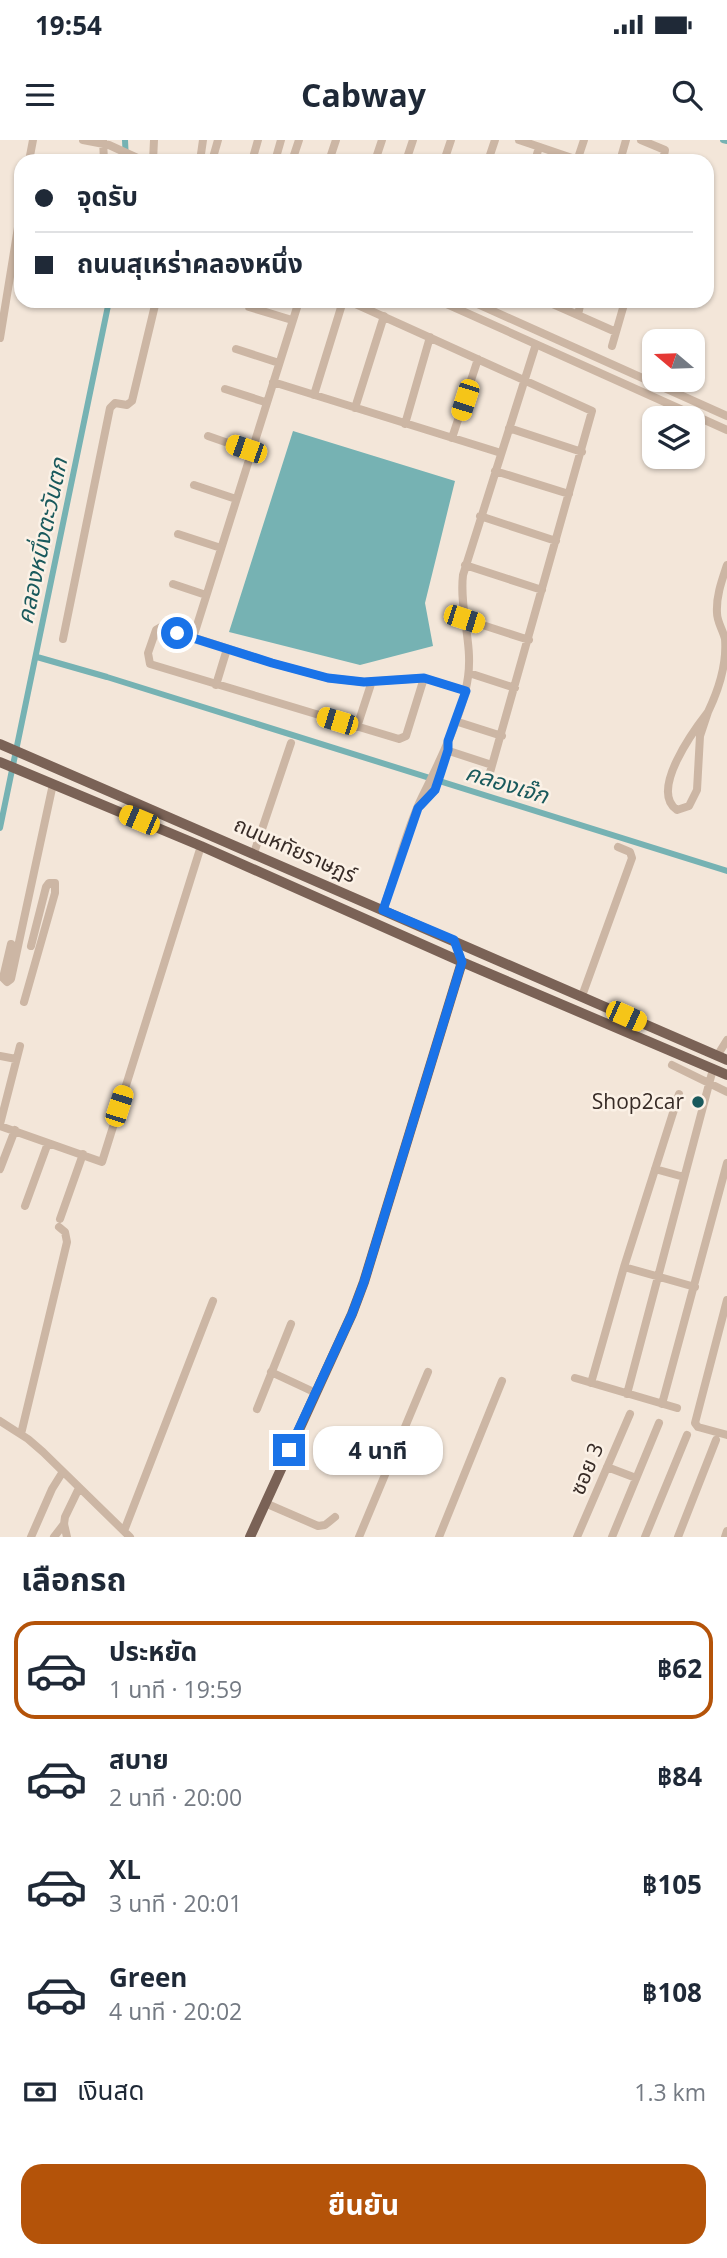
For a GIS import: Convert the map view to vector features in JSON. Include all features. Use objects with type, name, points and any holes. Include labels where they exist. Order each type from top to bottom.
[{"type":"main road","name":"ถนนหทัยราษฎร์","points":[[0,744],[722,1058]]},
{"type":"main road","name":"ถนนหทัยราษฎร์","points":[[0,762],[201,846],[462,962],[727,1075]]},
{"type":"main road","points":[[250,1537],[352,1314],[372,1261],[462,962],[454,940]]},
{"type":"main road","points":[[462,962],[483,953]]},
{"type":"street","points":[[83,140],[105,143],[129,154]]},
{"type":"street","points":[[519,140],[560,154]]},
{"type":"street","points":[[641,140],[665,150],[664,154]]},
{"type":"street","points":[[537,154],[539,147]]},
{"type":"street","points":[[0,338],[14,252]]},
{"type":"street","points":[[63,639],[110,408],[116,402],[127,405],[132,401],[154,308]]},
{"type":"street","points":[[252,308],[292,320]]},
{"type":"street","points":[[193,638],[296,308]]},
{"type":"street","points":[[314,395],[341,308]]},
{"type":"street","points":[[365,308],[592,411],[489,776]]},
{"type":"street","points":[[456,308],[727,430]]},
{"type":"street","points":[[497,308],[727,416]]},
{"type":"street","points":[[563,308],[616,332]]},
{"type":"street","points":[[578,314],[579,308]]},
{"type":"street","points":[[612,346],[623,308]]},
{"type":"street","points":[[355,408],[384,316]]},
{"type":"street","points":[[405,424],[430,337]]},
{"type":"street","points":[[383,910],[418,808],[431,789],[466,691],[469,673],[461,589],[465,565],[536,344]]},
{"type":"street","points":[[236,349],[279,363]]},
{"type":"street","points":[[452,438],[478,359]]},
{"type":"street","points":[[272,382],[501,453]]},
{"type":"street","points":[[225,389],[265,402]]},
{"type":"street","points":[[710,423],[716,411]]},
{"type":"street","points":[[509,428],[582,452]]},
{"type":"street","points":[[208,436],[251,451]]},
{"type":"street","points":[[495,471],[569,495]]},
{"type":"street","points":[[194,485],[236,499]]},
{"type":"street","points":[[480,516],[556,541]]},
{"type":"street","points":[[178,534],[221,548]]},
{"type":"street","points":[[465,565],[542,590]]},
{"type":"street","points":[[708,712],[693,731],[674,768],[668,793],[671,806],[677,810],[689,806],[697,790],[700,736],[724,676],[725,640],[717,615],[717,600],[727,565]]},
{"type":"street","points":[[173,584],[206,595]]},
{"type":"street","points":[[464,619],[528,640]]},
{"type":"street","points":[[424,678],[405,738],[399,739],[240,690],[171,672],[148,662],[148,653],[157,628],[328,678],[372,681],[424,678],[466,691]]},
{"type":"street","points":[[216,685],[227,649]]},
{"type":"street","points":[[469,673],[515,688]]},
{"type":"street","points":[[357,727],[372,681]]},
{"type":"street","points":[[455,721],[502,736]]},
{"type":"street","points":[[254,853],[291,743]]},
{"type":"street","points":[[446,747],[492,765]]},
{"type":"street","points":[[15,943],[4,957],[4,981],[9,982],[15,943],[53,784]]},
{"type":"street","points":[[20,1046],[4,1089],[0,1125],[102,1162],[201,846]]},
{"type":"street","points":[[582,996],[632,858],[630,852],[618,847]]},
{"type":"street","points":[[24,1002],[46,887],[49,883],[55,883],[57,888],[36,948]]},
{"type":"street","points":[[0,942],[36,948]]},
{"type":"street","points":[[722,1058],[727,1040]]},
{"type":"street","points":[[0,1056],[16,1059]]},
{"type":"street","points":[[672,1065],[727,1091]]},
{"type":"street","points":[[627,1394],[713,1069]]},
{"type":"street","points":[[591,1383],[624,1267],[679,1094]]},
{"type":"street","points":[[0,1169],[15,1130]]},
{"type":"street","points":[[25,1206],[48,1143]]},
{"type":"street","points":[[21,1434],[67,1242],[59,1223],[83,1154]]},
{"type":"street","points":[[662,1404],[727,1163]]},
{"type":"street","points":[[655,1169],[684,1177]]},
{"type":"street","points":[[624,1267],[695,1287]]},
{"type":"street","points":[[727,1300],[695,1420],[698,1427],[727,1435]]},
{"type":"street","points":[[0,1421],[43,1452],[127,1534],[213,1301]]},
{"type":"street","points":[[257,1409],[291,1324]]},
{"type":"street","points":[[359,1537],[428,1372]]},
{"type":"street","points":[[271,1373],[316,1393]]},
{"type":"street","points":[[575,1378],[677,1408]]},
{"type":"street","points":[[439,1537],[502,1381]]},
{"type":"street","name":"ซอย 3","points":[[577,1537],[629,1414]]},
{"type":"street","points":[[612,1537],[659,1423]]},
{"type":"street","points":[[645,1537],[687,1435]]},
{"type":"street","points":[[678,1537],[716,1440]]},
{"type":"street","points":[[607,1466],[636,1478]]},
{"type":"street","points":[[31,1537],[62,1473]]},
{"type":"street","points":[[54,1537],[64,1524],[68,1508],[79,1488]]},
{"type":"street","points":[[265,1503],[318,1526],[325,1525],[335,1517]]},
{"type":"street","points":[[64,1524],[67,1537]]},
{"type":"street","points":[[725,1537],[727,1531]]},
{"type":"water","points":[[293,431],[455,481],[425,603],[433,646],[360,665],[229,632]]},
{"type":"waterway","name":"คลองหนึ่งตะวันตก","points":[[125,140],[126,154]]},
{"type":"waterway","points":[[723,140],[727,141]]},
{"type":"waterway","name":"คลองหนึ่งตะวันตก","points":[[0,828],[108,308]]},
{"type":"waterway","name":"คลองเจ๊ก","points":[[37,657],[727,871]]},
{"type":"place","name":"Shop2car","points":[[698,1102]]},
{"type":"route","points":[[177,633],[328,678],[364,682],[424,678],[466,691],[448,741],[448,750],[435,790],[418,808],[383,910],[454,940],[462,962],[376,1250],[352,1314],[289,1450]]}]
